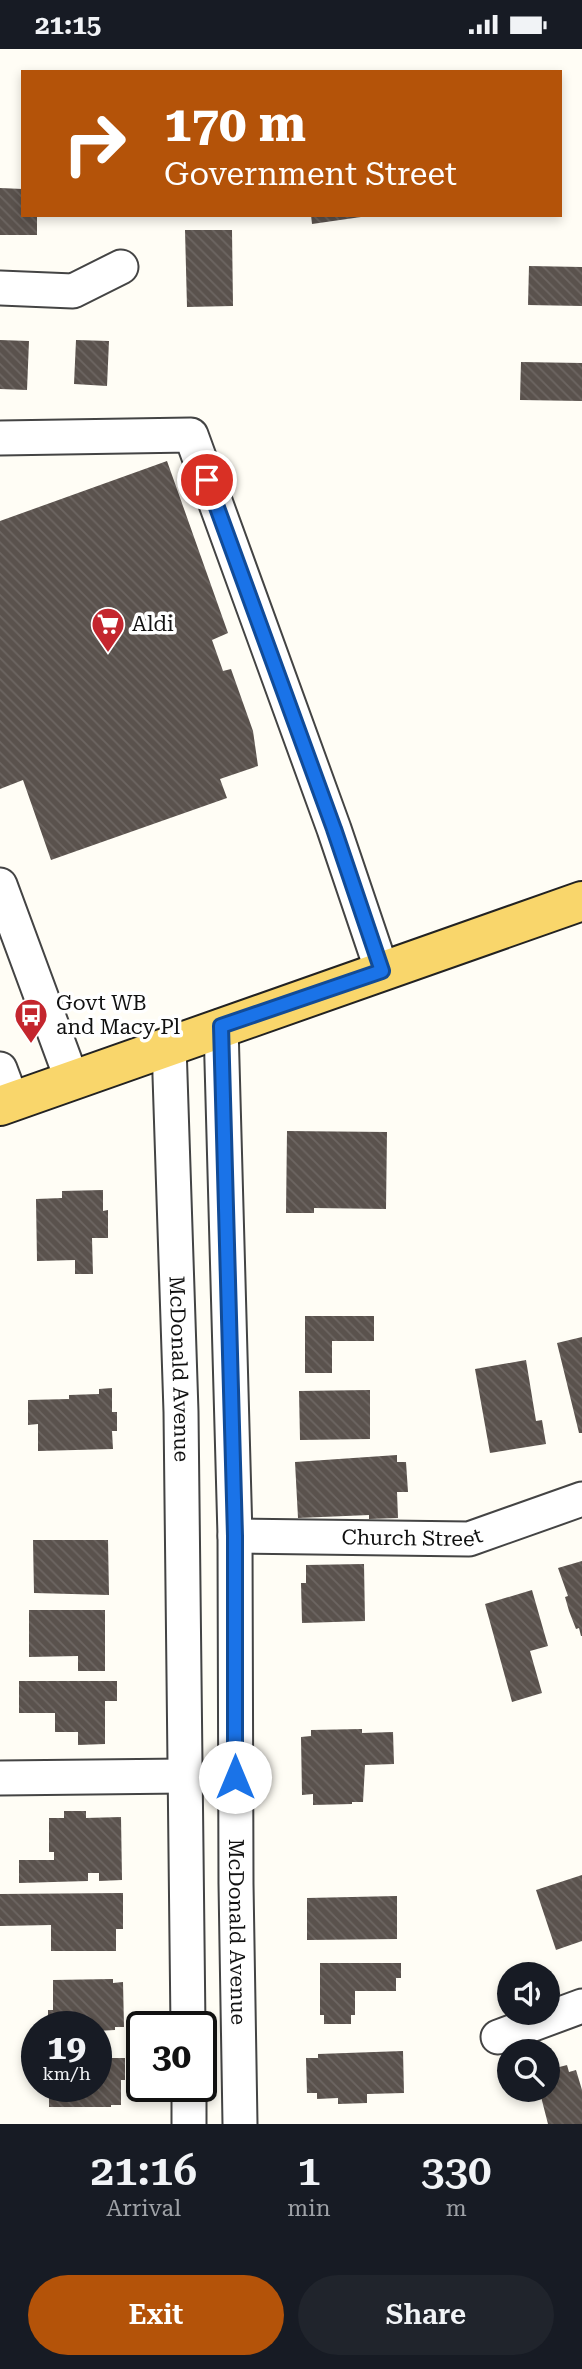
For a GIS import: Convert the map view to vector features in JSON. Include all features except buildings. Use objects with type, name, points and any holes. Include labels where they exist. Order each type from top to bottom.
[{"type":"main road","points":[[4,1092],[72,1080],[582,901]]},
{"type":"street","points":[[0,288],[73,291],[121,267]]},
{"type":"street","points":[[0,438],[191,435],[334,829],[382,971]]},
{"type":"street","points":[[0,885],[10,943],[72,1080]]},
{"type":"street","name":"McDonald Avenue","points":[[221,1026],[235,1536],[240,2124]]},
{"type":"street","name":"McDonald Avenue","points":[[169,1045],[181,1412],[188,2011]]},
{"type":"street","name":"Church Street","points":[[235,1536],[469,1539],[582,1499]]},
{"type":"street","points":[[0,1778],[184,1776]]},
{"type":"street","points":[[498,2036],[582,2007]]},
{"type":"street","points":[[189,2102],[189,2124]]},
{"type":"place","name":"Aldi","points":[[108,654]]},
{"type":"place","name":"Govt WB and Macy Pl","points":[[31,1045]]},
{"type":"route","points":[[207,480],[334,829],[382,971],[221,1026],[235,1536],[235,1777]]}]
